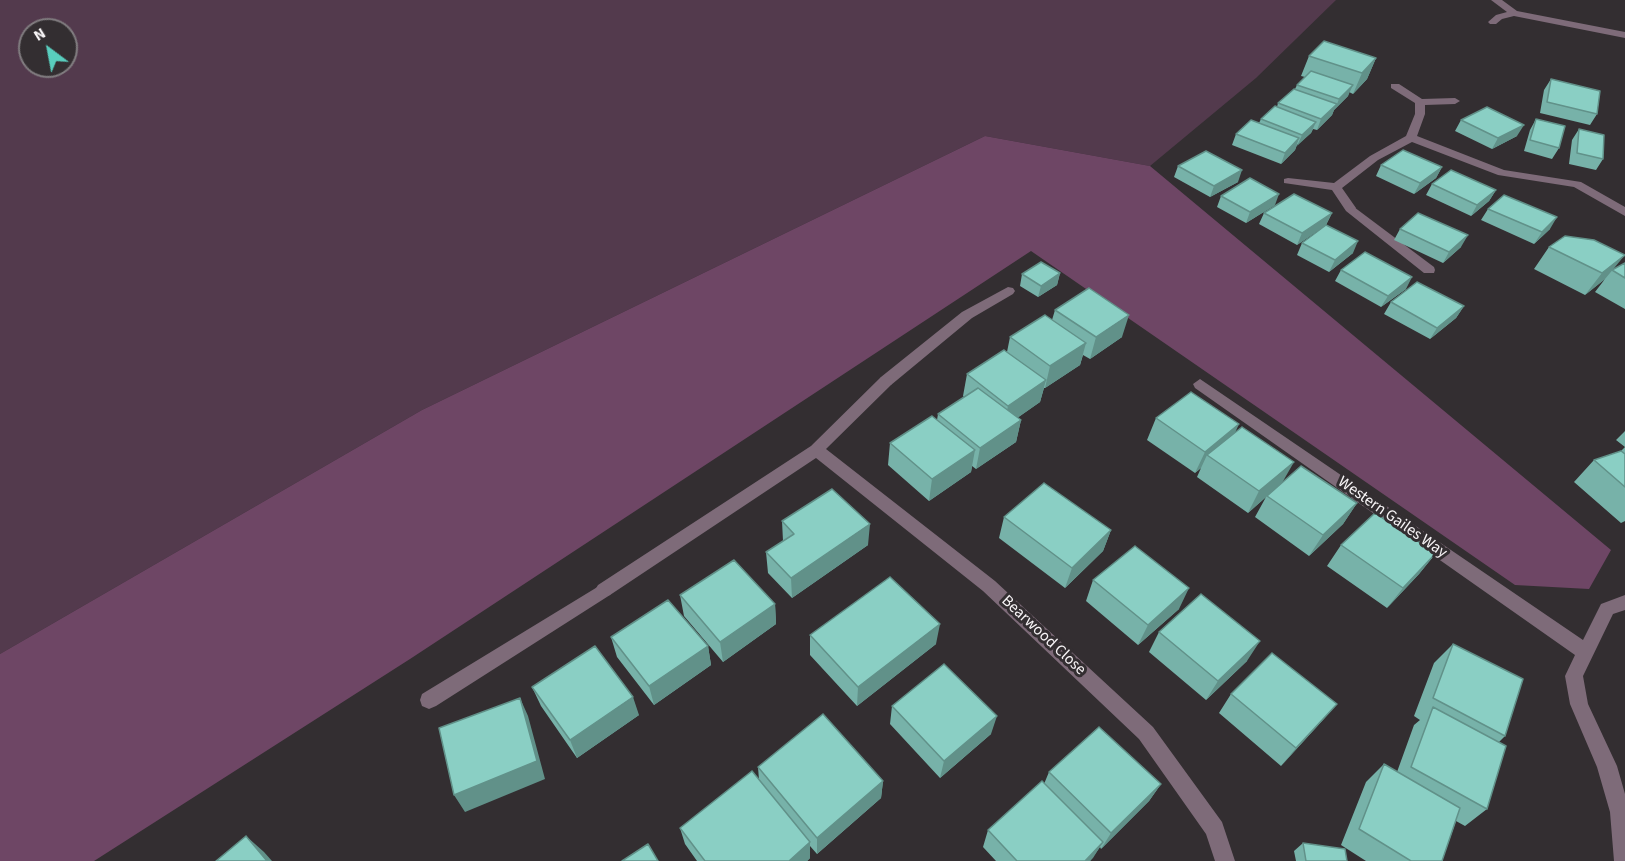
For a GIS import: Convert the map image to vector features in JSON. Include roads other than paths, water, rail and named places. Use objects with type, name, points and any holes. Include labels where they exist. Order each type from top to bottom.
[{"type":"street","points":[[1496,0],[1514,13],[1625,35]]},
{"type":"street","points":[[1493,22],[1499,17],[1514,13]]},
{"type":"street","points":[[1395,86],[1420,102],[1455,101]]},
{"type":"street","points":[[1288,181],[1336,187],[1374,158],[1411,138],[1420,114],[1420,102]]},
{"type":"street","points":[[1411,138],[1502,173],[1577,184],[1625,212]]},
{"type":"street","points":[[1336,187],[1350,208],[1429,270]]},
{"type":"street","points":[[429,700],[604,590],[816,450],[886,381],[967,315],[1008,291]]},
{"type":"street","name":"Western Gailes Way","points":[[1200,384],[1584,651]]},
{"type":"street","name":"Bearwood Close","points":[[816,450],[989,586],[1146,733],[1215,829],[1225,861]]},
{"type":"street","points":[[1624,861],[1620,812],[1607,766],[1579,704],[1574,676],[1584,651],[1607,609],[1625,602]]}]
